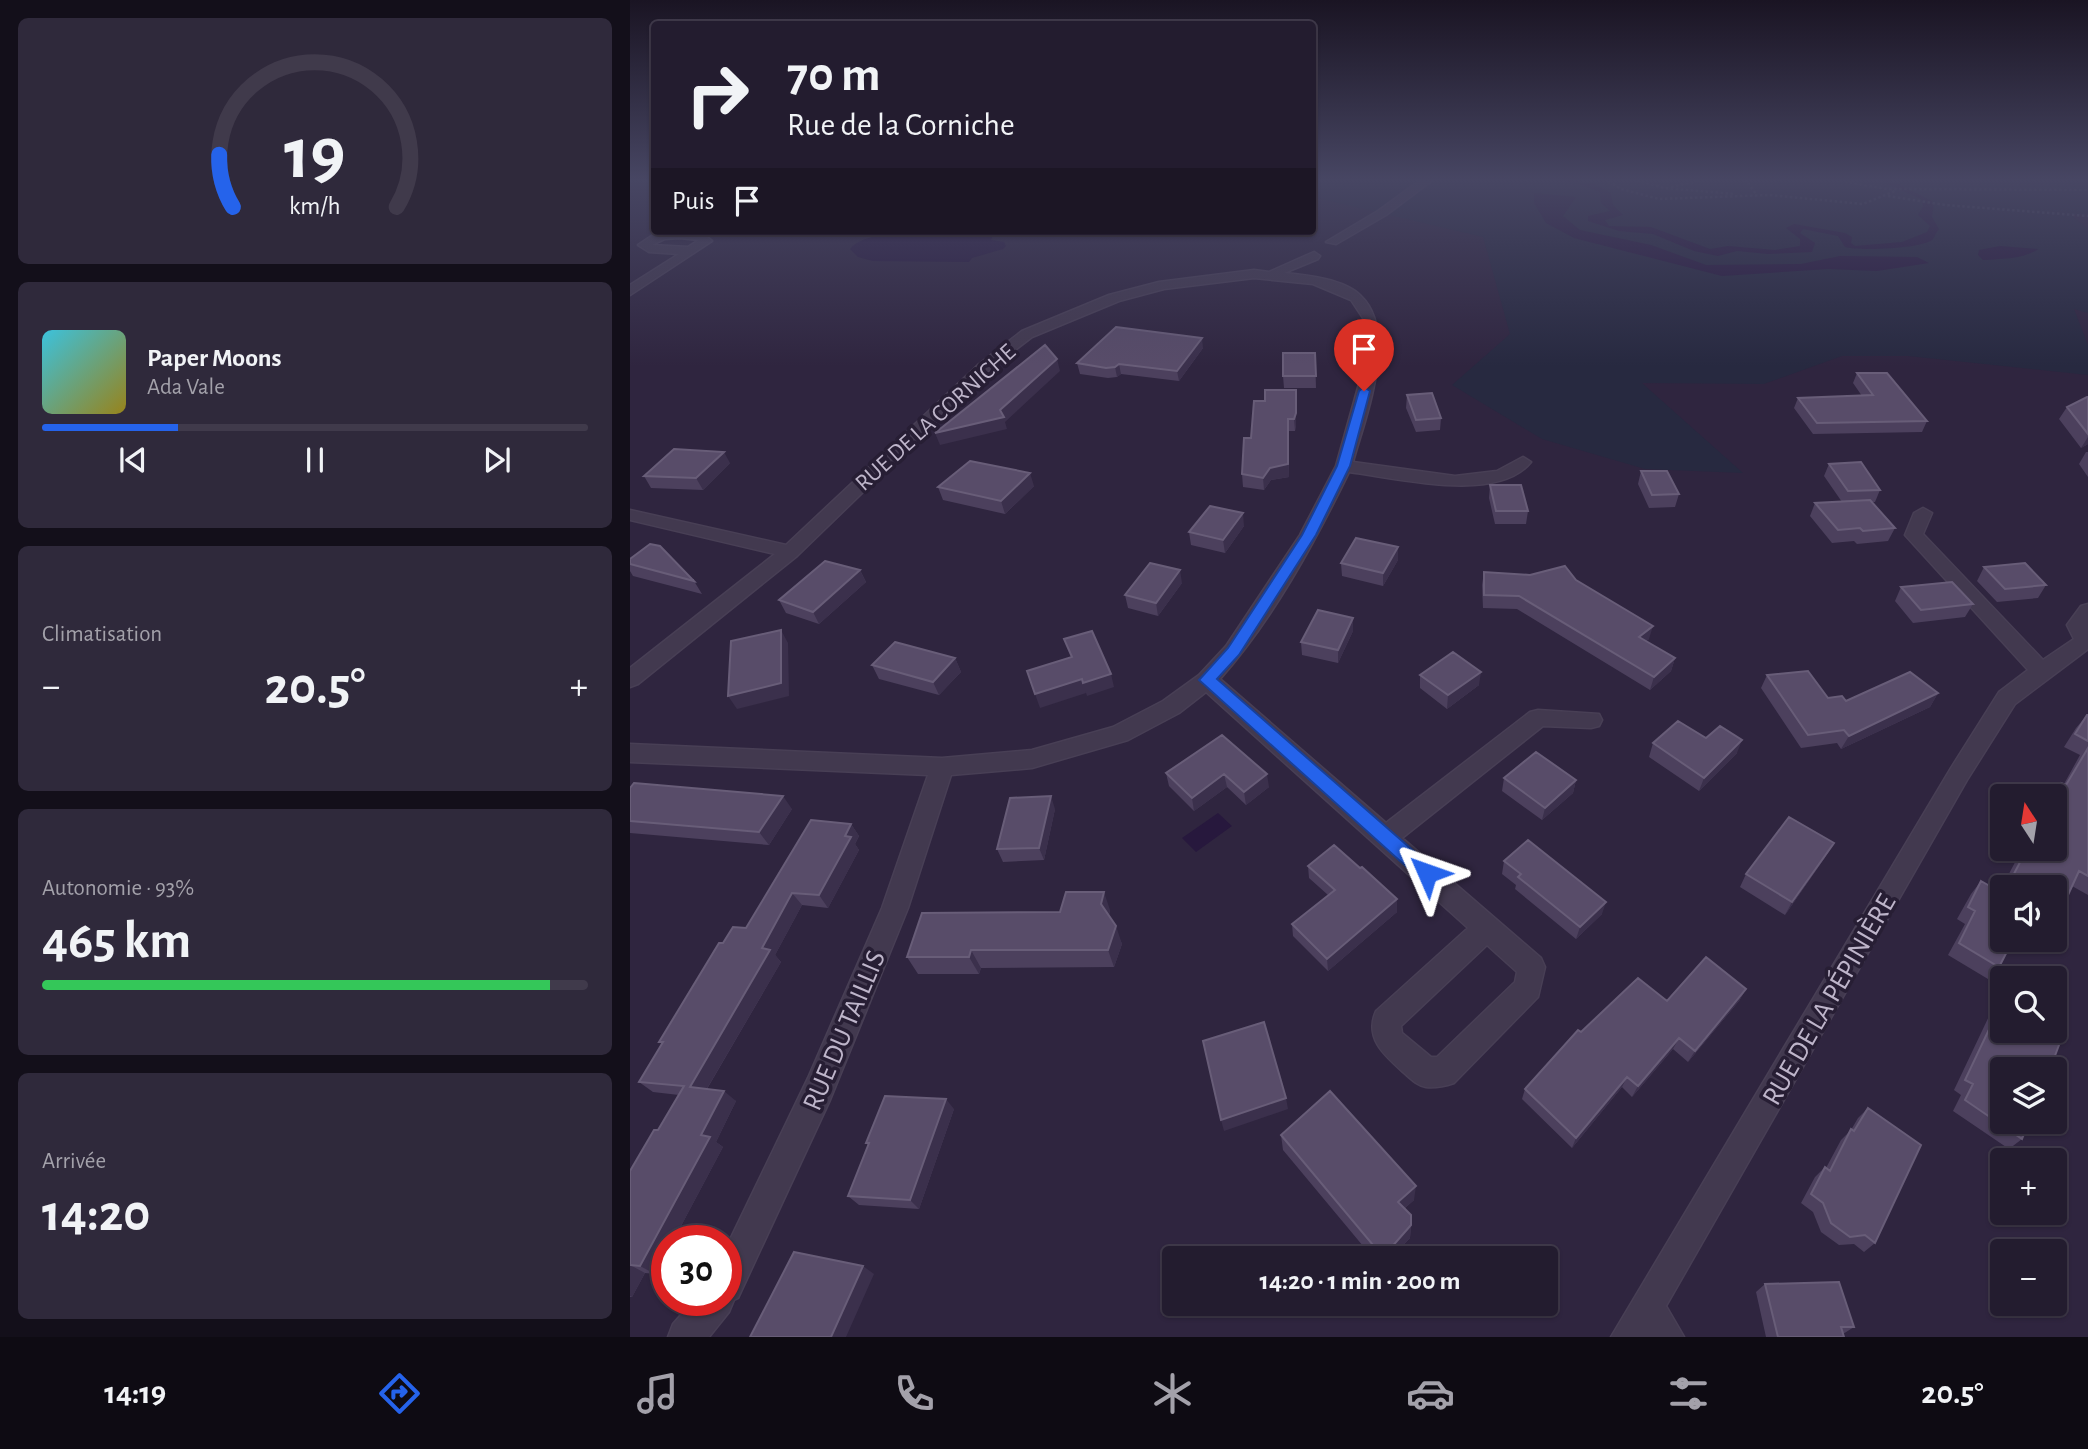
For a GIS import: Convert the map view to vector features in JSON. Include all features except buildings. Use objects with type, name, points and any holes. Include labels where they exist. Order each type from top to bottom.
[{"type":"street","points":[[630,291],[691,251]]},
{"type":"street","points":[[1269,275],[1314,256]]},
{"type":"street","name":"RUE DE LA CORNICHE","points":[[630,679],[790,552],[983,368],[1027,334],[1114,298],[1163,285],[1212,278],[1269,275],[1315,280],[1339,289],[1356,297],[1370,318],[1371,366],[1344,466],[1309,535],[1233,651],[1208,680],[1171,707],[1120,734],[1032,759],[942,767],[630,754]]},
{"type":"street","points":[[1344,466],[1455,481],[1501,476],[1523,462]]},
{"type":"street","points":[[1923,513],[1914,535],[2041,671]]},
{"type":"street","points":[[630,515],[790,552]]},
{"type":"street","name":"RUE DE LA PÉPINIÈRE","points":[[1629,1337],[1959,774],[2007,698],[2087,640],[2077,625],[2088,611]]},
{"type":"street","points":[[1208,680],[1387,836],[1486,929],[1531,967],[1528,988],[1443,1072],[1425,1072],[1389,1040],[1386,1021],[1486,929]]},
{"type":"street","points":[[1387,836],[1538,718],[1591,720]]},
{"type":"street","name":"RUE DU TAILLIS","points":[[742,1252],[819,1089],[895,908],[942,767]]},
{"type":"street","points":[[1647,1308],[1665,1337]]},
{"type":"street","points":[[686,1337],[704,1316]]},
{"type":"shaded area","points":[[861,241],[1000,241],[1006,246],[972,258],[969,262],[873,261],[858,257],[850,249]]},
{"type":"shaded area","points":[[1484,241],[2088,241],[2088,313],[2074,309],[2088,345],[2088,375],[1908,356],[1842,356],[1764,384],[1642,383],[1743,473],[1645,469],[1542,439],[1452,385],[1510,334]]},
{"type":"shaded area","points":[[1587,241],[1634,241],[1706,265],[1801,264],[1840,256],[1917,257],[1929,263],[1877,271],[1828,269],[1722,276]]},
{"type":"shaded area","points":[[1671,241],[1690,241],[1710,249],[1728,246],[1775,250],[1800,246],[1800,241],[1815,243],[1812,252],[1768,254],[1737,251],[1718,256],[1694,251]]},
{"type":"shaded area","points":[[1841,241],[1851,241],[1855,246],[1928,241],[1876,249],[1845,247]]},
{"type":"shaded area","points":[[2000,246],[2038,249],[2026,255],[2004,259],[1983,260],[1978,255],[1979,250]]},
{"type":"shaded area","points":[[1218,813],[1232,826],[1196,852],[1182,838]]},
{"type":"route","points":[[1364,391],[1344,466],[1309,535],[1233,651],[1208,680],[1427,873]]}]
